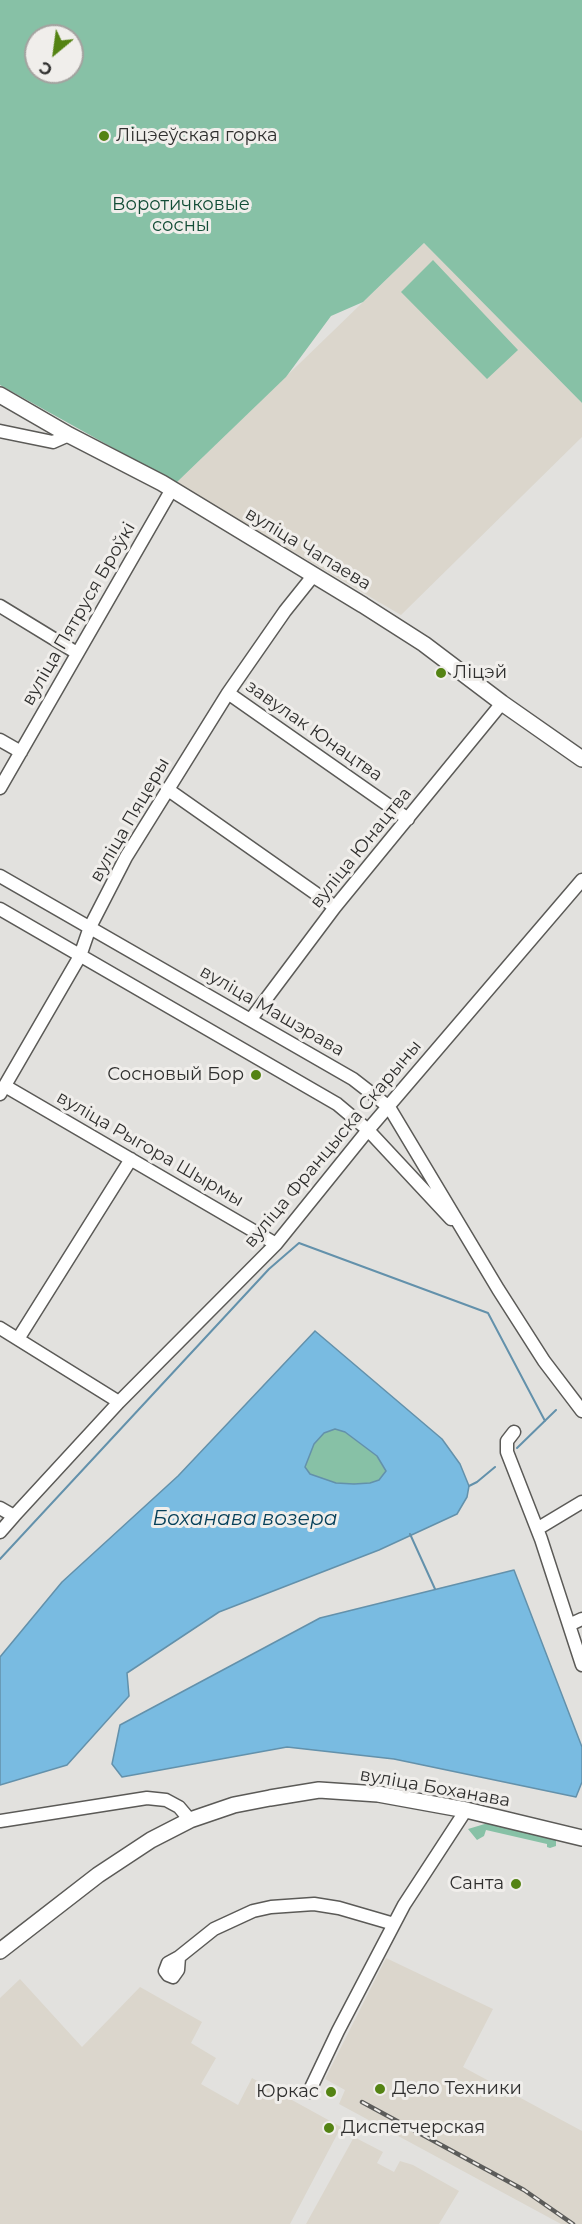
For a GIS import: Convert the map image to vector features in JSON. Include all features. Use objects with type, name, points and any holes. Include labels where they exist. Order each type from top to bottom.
[{"type":"main road","name":"вуліца Чапаева","points":[[0,395],[69,435],[172,489],[363,605],[424,644],[502,703],[582,759]]},
{"type":"main road","name":"вуліца Боханава","points":[[0,1951],[128,1854],[190,1821],[234,1805],[319,1790],[378,1794],[466,1810],[582,1838]]},
{"type":"street","points":[[0,431],[53,442],[69,435]]},
{"type":"street","name":"вуліца Пятруся Броўкі","points":[[0,788],[172,489]]},
{"type":"street","name":"вуліца Пяцеры","points":[[2,1090],[80,956],[90,927],[126,857],[167,789],[228,693],[312,576]]},
{"type":"street","points":[[0,606],[77,653]]},
{"type":"street","name":"завулак Юнацтва","points":[[228,693],[408,819]]},
{"type":"street","name":"вуліца Юнацтва","points":[[251,1019],[335,907],[502,703]]},
{"type":"street","points":[[0,740],[21,752]]},
{"type":"street","points":[[167,789],[335,907]]},
{"type":"street","name":"вуліца Машэрава","points":[[0,876],[353,1079],[389,1107],[498,1290],[544,1361],[581,1409]]},
{"type":"street","name":"вуліца Францыска Скарыны","points":[[14,1516],[119,1402],[276,1244],[368,1130],[582,880]]},
{"type":"street","name":"вуліца Машэрава","points":[[0,909],[338,1104],[368,1130],[468,1238]]},
{"type":"street","name":"вуліца Рыгора Шырмы","points":[[2,1090],[131,1159],[276,1244]]},
{"type":"street","points":[[18,1340],[131,1159]]},
{"type":"street","points":[[0,1328],[119,1402]]},
{"type":"street","points":[[514,1432],[507,1441],[507,1452],[537,1529],[582,1665]]},
{"type":"street","points":[[537,1529],[582,1502]]},
{"type":"street","points":[[0,1508],[14,1516],[0,1532]]},
{"type":"street","points":[[569,1624],[582,1618]]},
{"type":"street","points":[[0,1821],[147,1798],[166,1800],[179,1807],[190,1821]]},
{"type":"street","points":[[309,2092],[393,1924],[422,1875],[466,1810]]},
{"type":"street","points":[[179,1957],[214,1929],[232,1919],[280,1905],[314,1904],[339,1908],[393,1924]]},
{"type":"shaded area","points":[[424,243],[582,403],[582,437],[401,615],[176,483]]},
{"type":"shaded area","points":[[386,1958],[493,2009],[463,2067],[582,2131],[582,2224],[561,2224],[339,2104],[345,2090],[325,2079]]},
{"type":"shaded area","points":[[20,1979],[82,2047],[140,1987],[202,2022],[191,2043],[216,2058],[201,2084],[238,2105],[252,2078],[341,2127],[290,2224],[0,2224],[0,1998]]},
{"type":"shaded area","points":[[354,2137],[383,2152],[377,2163],[394,2172],[400,2161],[413,2165],[459,2191],[439,2224],[306,2224]]},
{"type":"green space","name":"Воротичковые сосны","points":[[0,0],[582,0],[582,403],[424,243],[363,302],[331,316],[286,377],[176,483],[0,385]]},
{"type":"green space","points":[[433,260],[518,350],[487,379],[401,292]]},
{"type":"green space","points":[[335,1429],[345,1431],[377,1456],[386,1471],[379,1480],[370,1483],[336,1483],[310,1475],[305,1467],[314,1444],[324,1433]]},
{"type":"green space","points":[[488,1823],[556,1840],[556,1846],[550,1848],[547,1844],[486,1830],[484,1836],[477,1840],[468,1829]]},
{"type":"water","name":"Боханава возера","points":[[315,1331],[442,1439],[460,1464],[469,1486],[467,1497],[457,1514],[379,1550],[219,1612],[127,1673],[129,1696],[67,1765],[0,1785],[0,1657],[62,1582],[178,1476]],"holes":[[[335,1429],[345,1432],[377,1456],[386,1471],[379,1480],[370,1483],[336,1483],[310,1474],[305,1467],[314,1444],[324,1433]]]},
{"type":"water","points":[[514,1570],[582,1747],[582,1782],[576,1797],[394,1759],[287,1747],[122,1777],[112,1764],[120,1725],[320,1618]]},
{"type":"waterway","points":[[0,1559],[269,1269],[299,1243],[488,1313],[545,1421]]},
{"type":"waterway","points":[[517,1448],[556,1410]]},
{"type":"waterway","points":[[469,1486],[495,1467]]},
{"type":"waterway","points":[[410,1534],[435,1589]]},
{"type":"railway","points":[[362,2102],[524,2190],[573,2224]]},
{"type":"place","name":"Ліцэеўская горка","points":[[104,136]]},
{"type":"place","name":"Ліцэй","points":[[441,673]]},
{"type":"place","name":"Сосновый Бор","points":[[256,1075]]},
{"type":"place","name":"Санта","points":[[516,1884]]},
{"type":"place","name":"Дело Техники","points":[[380,2089]]},
{"type":"place","name":"Юркас","points":[[331,2092]]},
{"type":"place","name":"Диспетчерская","points":[[329,2128]]}]
